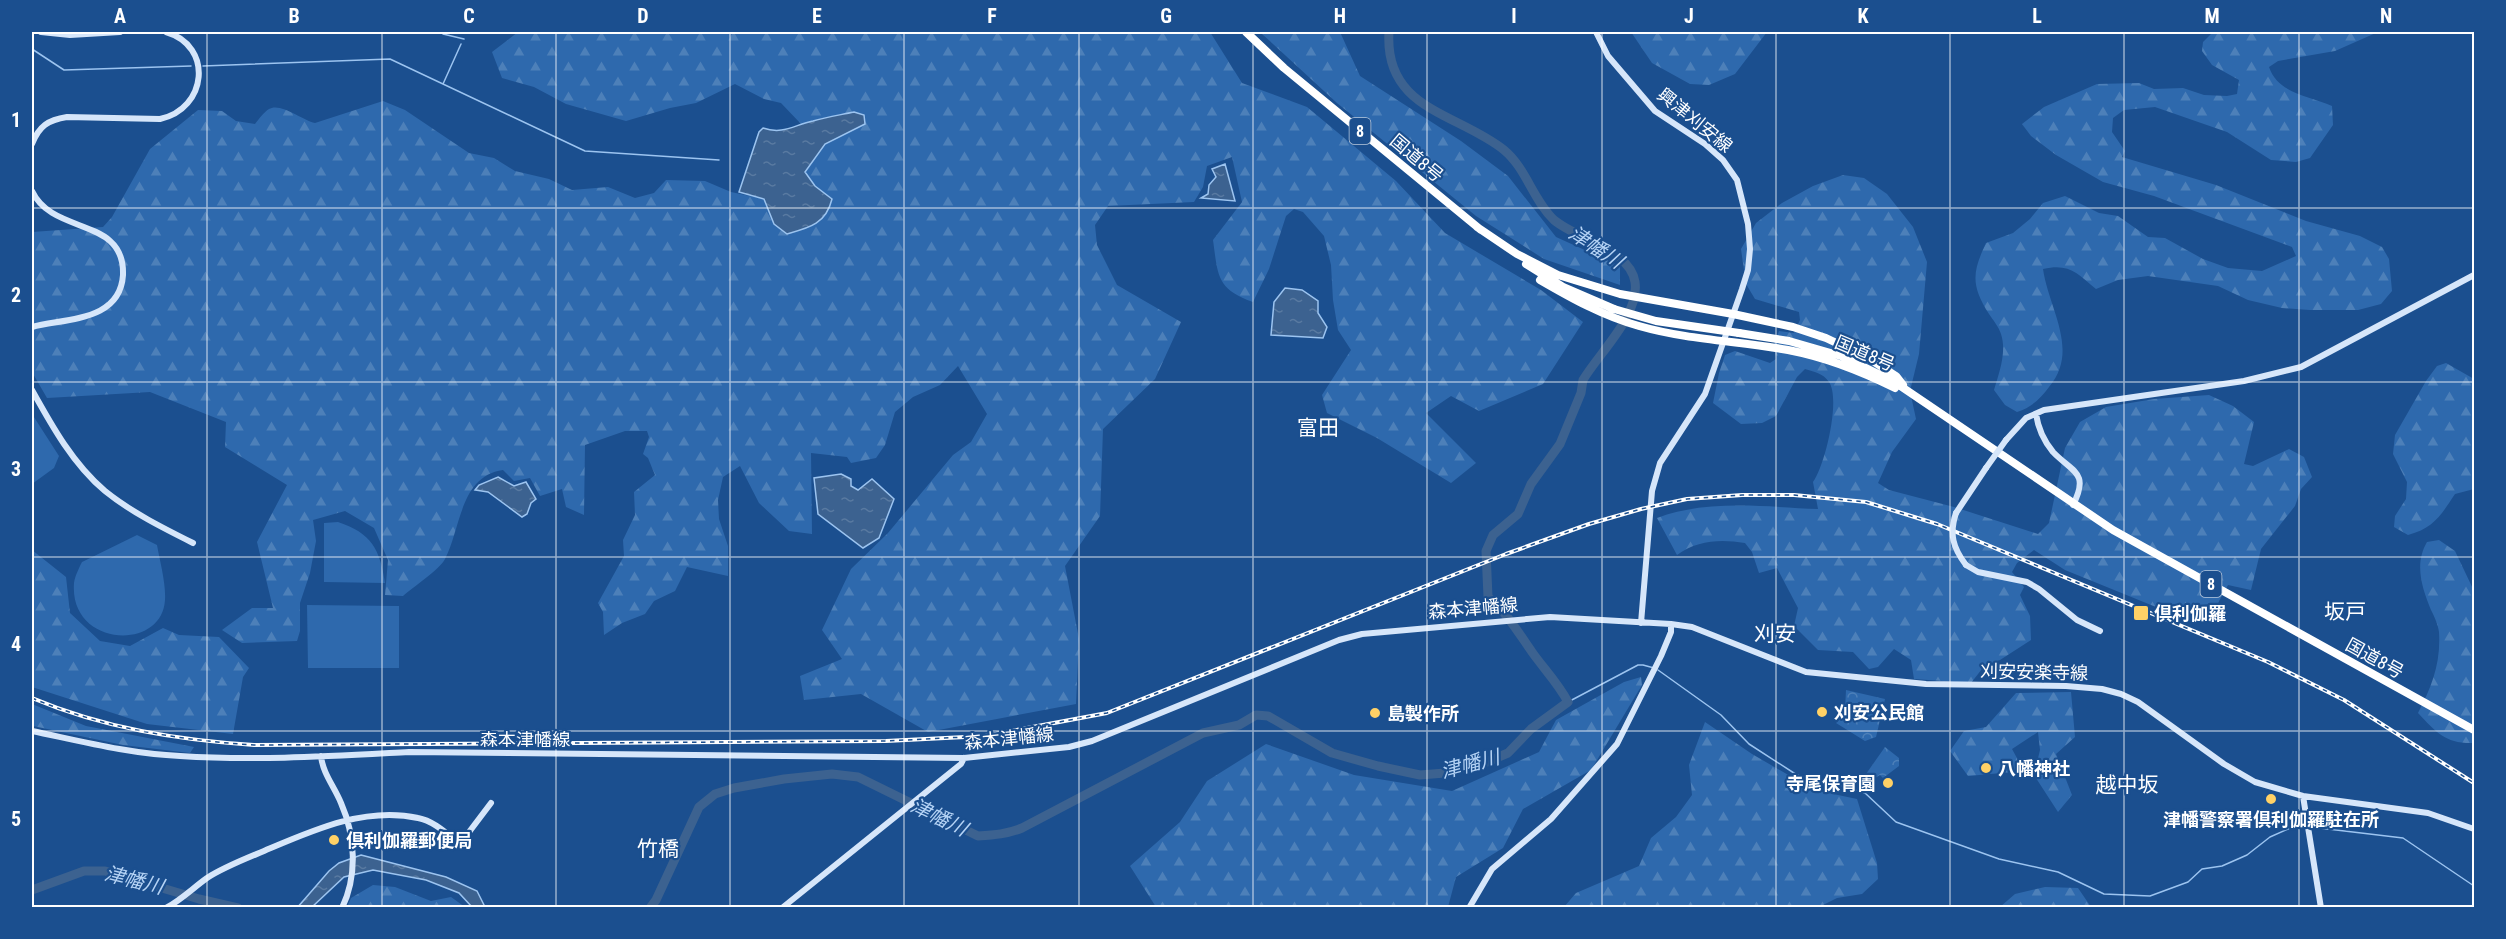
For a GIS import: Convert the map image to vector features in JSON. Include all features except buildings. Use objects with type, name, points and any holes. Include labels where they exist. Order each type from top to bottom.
[{"type":"highway","name":"国道8号","points":[[1246,32],[1284,68],[1477,227],[1533,269],[1563,287],[1612,313],[1789,341],[1841,356],[1870,369],[1905,388],[2073,505],[2113,530],[2475,730]]},
{"type":"highway","name":"8","points":[[1477,227],[1517,254],[1558,275],[1620,294],[1733,314]]},
{"type":"highway","name":"8","points":[[1612,313],[1660,332],[1788,350],[1840,364],[1894,387],[1956,424]]},
{"type":"highway","points":[[1733,314],[1793,327],[1826,338],[1868,358],[1896,376],[1905,388]]},
{"type":"main road","points":[[41,32],[70,35],[120,32]]},
{"type":"main road","points":[[32,144],[40,128],[52,119],[67,117],[160,119],[172,116],[183,109],[193,98],[199,75],[194,52],[178,36],[166,32]]},
{"type":"main road","points":[[178,36],[184,32]]},
{"type":"main road","name":"興津刈安線","points":[[1596,32],[1608,56],[1655,111],[1706,144],[1724,160],[1737,180],[1748,224],[1750,249],[1748,270],[1733,314]]},
{"type":"main road","points":[[32,191],[43,209],[55,217],[102,234],[111,242],[121,260],[123,277],[113,301],[94,315],[32,327]]},
{"type":"main road","points":[[2100,632],[2077,620],[2027,582],[1978,572],[1966,565],[1957,554],[1953,543],[1952,527],[1956,513],[2006,440],[2025,418],[2056,408],[2244,381],[2301,367],[2475,275]]},
{"type":"main road","points":[[1641,623],[1652,491],[1660,463],[1705,394],[1733,314]]},
{"type":"main road","points":[[32,390],[66,446],[88,475],[125,504],[193,543]]},
{"type":"main road","points":[[2036,414],[2037,424],[2044,440],[2054,453],[2073,468],[2080,477],[2081,485],[2073,505]]},
{"type":"main road","name":"森本津幡線","points":[[32,731],[180,756],[321,756],[409,752],[964,758],[1069,747],[1092,741],[1340,640],[1362,634],[1550,617],[1641,623]]},
{"type":"main road","name":"刈安安楽寺線","points":[[1641,623],[1692,627],[1806,672],[1926,684],[2066,686],[2102,689],[2138,702],[2224,764],[2255,782],[2303,796],[2428,813],[2475,829]]},
{"type":"main road","points":[[1469,908],[1492,869],[1551,819],[1617,744],[1655,669],[1671,632],[1671,624]]},
{"type":"main road","points":[[321,756],[322,769],[340,801],[353,847],[350,881],[342,908]]},
{"type":"main road","points":[[782,908],[918,796],[961,764],[964,758]]},
{"type":"main road","points":[[2303,796],[2321,908]]},
{"type":"main road","points":[[166,908],[198,885],[237,862],[306,833],[347,820],[365,817],[419,818],[429,821],[460,844],[491,803]]},
{"type":"green space","points":[[518,32],[1210,32],[1242,83],[1307,107],[1396,181],[1445,233],[1541,290],[1583,322],[1543,384],[1479,411],[1451,396],[1426,413],[1476,463],[1451,483],[1377,438],[1327,413],[1322,395],[1351,350],[1338,330],[1331,265],[1324,236],[1303,212],[1294,209],[1286,216],[1269,269],[1253,302],[1225,286],[1218,272],[1213,240],[1242,202],[1232,157],[1207,166],[1203,187],[1194,202],[1108,206],[1095,225],[1097,245],[1117,285],[1181,322],[1155,379],[1103,429],[1100,516],[1065,566],[1079,639],[1076,704],[928,732],[861,694],[804,700],[800,676],[842,659],[822,630],[851,569],[888,533],[953,455],[971,442],[987,414],[958,366],[940,385],[913,397],[895,412],[885,445],[876,458],[851,463],[847,457],[811,453],[812,534],[789,531],[759,503],[740,466],[723,477],[718,500],[719,519],[728,546],[728,576],[687,567],[675,591],[654,601],[645,614],[622,623],[604,635],[603,612],[598,603],[624,556],[623,540],[635,515],[634,492],[655,475],[648,458],[643,454],[649,437],[647,431],[625,431],[585,445],[584,515],[566,507],[562,489],[540,496],[530,478],[514,481],[503,470],[489,474],[478,482],[470,493],[445,559],[432,573],[403,596],[385,595],[388,560],[374,528],[345,511],[313,520],[316,541],[310,573],[300,603],[300,631],[297,641],[242,643],[222,630],[252,608],[273,608],[257,542],[287,485],[225,447],[226,422],[150,392],[47,398],[32,372],[32,232],[103,227],[112,217],[150,149],[198,110],[222,111],[236,121],[255,124],[263,114],[274,107],[315,123],[383,101],[405,110],[469,153],[494,158],[515,171],[549,179],[572,190],[608,187],[635,198],[654,193],[666,180],[705,181],[731,192],[764,199],[774,224],[832,199],[815,186],[805,173],[825,144],[864,124],[810,121],[802,125],[781,103],[764,99],[735,84],[696,103],[626,121],[566,104],[534,87],[502,78],[492,52]]},
{"type":"green space","points":[[1260,32],[1340,32],[1360,76],[1461,141],[1508,176],[1556,237],[1620,266],[1620,285],[1544,259],[1476,216],[1337,103]]},
{"type":"green space","points":[[1631,32],[1767,32],[1735,74],[1709,85],[1690,84],[1652,63]]},
{"type":"green space","points":[[2213,32],[2378,32],[2335,51],[2278,61],[2269,67],[2273,76],[2287,89],[2332,106],[2333,125],[2310,158],[2296,162],[2271,160],[2227,132],[2155,107],[2124,110],[2113,118],[2112,132],[2125,151],[2122,157],[2216,185],[2306,221],[2360,236],[2382,247],[2389,259],[2392,291],[2381,304],[2358,310],[2310,310],[2282,308],[2248,300],[2218,286],[2148,276],[2118,280],[2096,289],[2078,274],[2066,268],[2043,269],[2060,330],[2062,359],[2058,373],[2046,391],[2031,405],[2017,412],[2005,405],[1994,390],[2002,362],[2003,341],[1999,329],[1979,295],[1976,287],[1976,271],[1986,243],[2013,233],[2030,219],[2043,203],[2065,196],[2099,213],[2118,216],[2148,237],[2165,238],[2203,259],[2228,268],[2262,271],[2296,256],[2292,247],[2154,196],[2103,182],[2056,155],[2031,136],[2022,124],[2044,107],[2097,84],[2139,83],[2154,89],[2183,88],[2204,95],[2237,94],[2239,80],[2212,65],[2202,51],[2203,42]]},
{"type":"green space","points":[[1843,175],[1864,178],[1887,194],[1913,227],[1927,262],[1919,354],[1910,391],[1916,419],[1892,452],[1878,483],[1889,490],[1954,507],[2038,534],[2049,523],[2065,448],[2080,422],[2106,407],[2154,399],[2209,395],[2233,406],[2254,422],[2244,464],[2253,466],[2289,449],[2304,457],[2312,477],[2301,489],[2295,506],[2261,549],[2251,590],[2228,585],[2218,603],[2196,606],[2183,618],[2065,570],[2034,550],[2017,563],[2012,572],[2024,587],[2020,595],[2030,616],[2031,640],[2000,660],[1985,665],[1971,683],[1914,679],[1911,660],[1894,649],[1878,667],[1869,669],[1853,652],[1818,650],[1794,626],[1798,608],[1777,568],[1759,573],[1752,552],[1745,543],[1709,542],[1693,546],[1677,555],[1657,518],[1676,512],[1716,506],[1818,509],[1813,482],[1818,474],[1826,448],[1833,403],[1832,391],[1827,379],[1805,369],[1797,377],[1776,416],[1762,423],[1741,424],[1713,403],[1725,355],[1735,351],[1770,363],[1776,359],[1774,343],[1779,331],[1794,333],[1800,320],[1799,312],[1755,299],[1746,284],[1741,249],[1756,223],[1782,203],[1813,186]]},
{"type":"green space","points":[[2446,363],[2474,379],[2474,489],[2455,494],[2431,524],[2408,535],[2394,527],[2395,516],[2406,499],[2407,482],[2393,454],[2395,435],[2426,381],[2437,366]]},
{"type":"green space","points":[[32,414],[59,456],[54,468],[32,484]]},
{"type":"green space","points":[[338,522],[350,526],[372,544],[380,561],[385,583],[324,582],[324,523]]},
{"type":"green space","points":[[137,535],[157,545],[164,580],[165,600],[160,617],[149,628],[134,634],[116,635],[100,630],[86,620],[76,604],[74,583],[82,562]]},
{"type":"green space","points":[[2439,540],[2455,551],[2474,591],[2474,743],[2456,742],[2443,736],[2418,713],[2434,674],[2439,654],[2438,626],[2422,585],[2420,567],[2427,542]]},
{"type":"green space","points":[[32,550],[66,577],[70,613],[100,641],[130,646],[163,628],[179,635],[219,637],[249,668],[243,677],[233,734],[147,724],[32,687]]},
{"type":"green space","points":[[307,605],[399,606],[399,668],[308,668]]},
{"type":"green space","points":[[1641,677],[1642,685],[1591,770],[1523,809],[1503,848],[1456,877],[1448,907],[1156,907],[1130,866],[1180,822],[1207,781],[1266,744],[1354,775],[1452,791],[1539,752],[1556,720],[1624,682]]},
{"type":"green space","points":[[1846,690],[1885,699],[1876,737],[1865,741],[1836,723],[1845,711]]},
{"type":"green space","points":[[2071,692],[2075,737],[2056,754],[2072,795],[2058,812],[2034,775],[2040,750],[2038,732],[2012,749],[2024,771],[1968,776],[1950,751],[1964,731],[1986,727],[2016,693]]},
{"type":"green space","points":[[32,704],[86,726],[194,747],[190,753],[123,745],[33,726]]},
{"type":"green space","points":[[1705,722],[1752,754],[1814,790],[1857,799],[1877,863],[1878,879],[1862,894],[1837,898],[1819,907],[1564,907],[1576,893],[1639,866],[1651,838],[1676,817],[1692,795],[1689,765]]},
{"type":"green space","points":[[1885,747],[1899,758],[1899,766],[1883,778],[1880,775],[1872,780],[1866,774]]},
{"type":"green space","points":[[373,885],[395,887],[431,901],[451,897],[465,907],[347,907],[351,898]]},
{"type":"green space","points":[[2045,887],[2078,888],[2091,907],[2000,907],[2015,894]]},
{"type":"water","points":[[854,112],[864,115],[865,124],[825,144],[805,172],[815,186],[832,199],[826,214],[816,224],[787,234],[774,224],[764,199],[739,192],[759,132],[763,128],[783,130],[823,118]]},
{"type":"water","points":[[1225,164],[1235,201],[1201,198],[1208,194],[1209,185],[1216,177],[1212,169]]},
{"type":"water","points":[[1285,288],[1302,290],[1318,301],[1318,313],[1327,327],[1323,338],[1271,335],[1274,302]]},
{"type":"water","points":[[841,474],[851,479],[851,486],[858,490],[872,479],[894,499],[879,538],[863,548],[818,514],[814,478]]},
{"type":"water","points":[[498,477],[514,486],[526,482],[536,499],[531,503],[527,514],[522,517],[488,492],[475,490],[479,485]]},
{"type":"water","points":[[361,855],[446,877],[477,891],[485,907],[472,907],[459,893],[426,880],[373,870],[344,877],[312,907],[297,908],[329,871],[339,863]]},
{"type":"waterway","points":[[445,32],[443,34],[464,39]]},
{"type":"waterway","name":"津幡川","points":[[650,908],[656,900],[699,807],[715,794],[734,788],[784,779],[832,774],[858,777],[978,836],[995,835],[1022,828],[1203,733],[1239,725],[1256,715],[1268,716],[1332,753],[1420,775],[1445,773],[1487,762],[1508,753],[1531,729],[1568,702],[1512,623],[1488,597],[1486,551],[1493,535],[1518,514],[1531,484],[1560,444],[1581,393],[1583,380],[1625,320],[1635,295],[1635,282],[1631,271],[1613,253],[1554,220],[1540,203],[1512,157],[1504,150],[1427,106],[1411,94],[1398,78],[1391,58],[1389,32]]},
{"type":"waterway","points":[[443,84],[461,44]]},
{"type":"waterway","points":[[32,49],[64,70],[191,66]]},
{"type":"waterway","points":[[203,66],[390,59],[585,151],[719,160]]},
{"type":"waterway","points":[[1568,702],[1638,665],[1654,668]]},
{"type":"waterway","points":[[1658,670],[1721,715],[1749,744],[1797,775],[1865,793],[1896,822],[1999,859],[2058,872],[2104,894],[2150,896],[2188,882],[2202,869],[2222,866],[2247,855],[2270,837],[2297,825],[2306,827]]},
{"type":"waterway","points":[[2311,827],[2403,838],[2474,886]]},
{"type":"waterway","name":"津幡川","points":[[32,890],[84,871],[105,871],[238,908]]},
{"type":"railway","points":[[32,698],[86,717],[141,731],[197,740],[254,745],[886,741],[985,736],[1107,713],[1506,554],[1589,524],[1687,499],[1742,495],[1794,495],[1866,502],[1937,524],[2268,662],[2344,700],[2474,783]]},
{"type":"place","name":"倶利伽羅","points":[[2141,613]]},
{"type":"place","name":"刈安公民館","points":[[1822,712]]},
{"type":"place","name":"島製作所","points":[[1375,713]]},
{"type":"place","name":"八幡神社","points":[[1986,768]]},
{"type":"place","name":"寺尾保育園","points":[[1888,783]]},
{"type":"place","name":"津幡警察署倶利伽羅駐在所","points":[[2271,799]]},
{"type":"place","name":"倶利伽羅郵便局","points":[[334,840]]},
{"type":"district","name":"富田","points":[[1318,428]]},
{"type":"district","name":"坂戸","points":[[2345,612]]},
{"type":"district","name":"刈安","points":[[1775,634]]},
{"type":"district","name":"越中坂","points":[[2127,785]]},
{"type":"district","name":"竹橋","points":[[658,849]]}]
